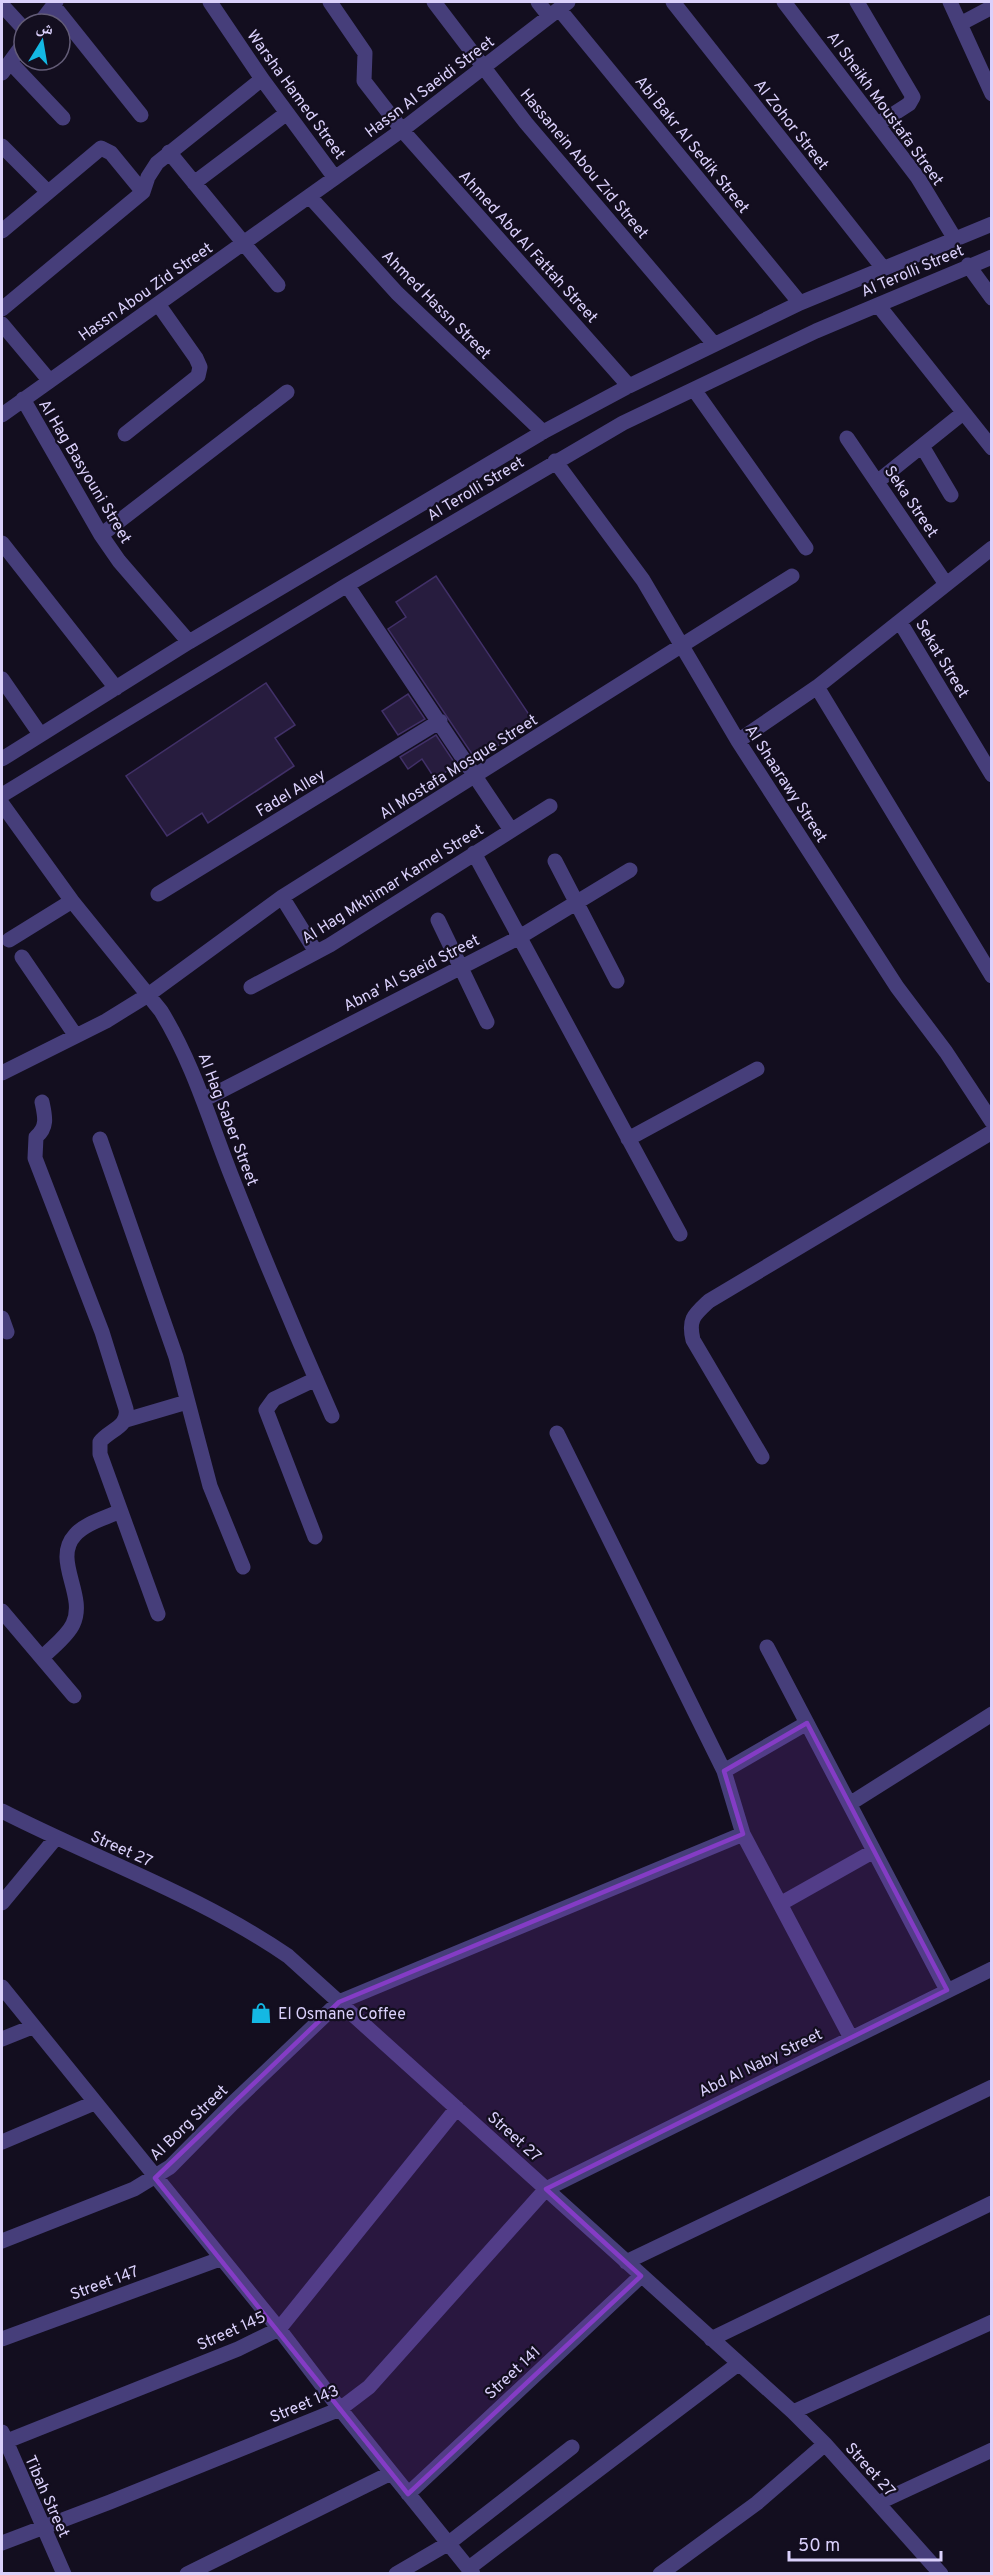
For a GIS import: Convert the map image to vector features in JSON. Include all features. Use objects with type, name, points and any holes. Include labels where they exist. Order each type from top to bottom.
[{"type":"street","name":"Warsha Hamed Street","points":[[210,2],[262,79],[335,178]]},
{"type":"street","name":"Ahmed Abd Al Fattah Street","points":[[330,2],[362,45],[367,63],[364,81],[402,130],[629,386]]},
{"type":"street","name":"Hassanein Abou Zid Street","points":[[434,2],[526,123],[714,344]]},
{"type":"street","name":"Abi Bakr Al Sedik Street","points":[[538,2],[559,9],[800,303]]},
{"type":"street","name":"Al Zohor Street","points":[[673,2],[883,268]]},
{"type":"street","name":"Al Sheikh Moustafa Street","points":[[784,2],[918,178],[955,238]]},
{"type":"street","points":[[857,2],[913,97],[911,103],[878,124]]},
{"type":"street","points":[[950,2],[992,94]]},
{"type":"street","points":[[55,3],[141,115]]},
{"type":"street","points":[[960,24],[992,7]]},
{"type":"street","name":"Hassn Al Saeidi Street","points":[[310,197],[402,130],[559,9]]},
{"type":"street","points":[[6,67],[63,118]]},
{"type":"street","points":[[2,309],[144,192],[148,177],[169,152],[262,79]]},
{"type":"street","points":[[195,183],[287,113]]},
{"type":"street","points":[[2,146],[48,192]]},
{"type":"street","points":[[2,231],[101,147],[111,153],[144,192]]},
{"type":"street","points":[[169,152],[278,285]]},
{"type":"street","name":"Hassn Abou Zid Street","points":[[2,415],[310,197]]},
{"type":"street","name":"Ahmed Hassn Street","points":[[310,197],[398,293],[543,432]]},
{"type":"street","name":"Al Terolli Street","points":[[2,759],[189,642],[543,432],[629,386],[800,303],[992,224]]},
{"type":"street","name":"Al Terolli Street","points":[[2,795],[347,585],[623,423],[695,391],[755,359],[968,265],[992,257]]},
{"type":"street","points":[[968,265],[992,298]]},
{"type":"street","points":[[126,434],[198,376],[200,367],[196,358],[158,304]]},
{"type":"street","points":[[878,305],[992,448]]},
{"type":"street","points":[[2,324],[49,380]]},
{"type":"street","points":[[695,391],[806,548]]},
{"type":"street","points":[[100,535],[287,392]]},
{"type":"street","name":"Al Hag Basyouni Street","points":[[23,399],[100,535],[119,561],[189,642]]},
{"type":"street","points":[[877,482],[963,413]]},
{"type":"street","name":"Seka Street","points":[[847,438],[946,584]]},
{"type":"street","points":[[922,446],[951,495]]},
{"type":"street","name":"Al Shaarawy Street","points":[[555,461],[643,580],[738,741],[897,987],[946,1052],[992,1122]]},
{"type":"street","points":[[2,543],[116,688]]},
{"type":"street","points":[[738,741],[817,687],[946,584],[989,556]]},
{"type":"street","name":"Al Mostafa Mosque Street","points":[[2,1073],[106,1021],[147,995],[282,897],[792,576]]},
{"type":"street","points":[[347,585],[511,830]]},
{"type":"street","name":"Sekat Street","points":[[900,622],[992,775]]},
{"type":"street","points":[[2,679],[40,735]]},
{"type":"street","points":[[817,687],[992,976]]},
{"type":"street","name":"Fadel Alley","points":[[158,894],[440,721]]},
{"type":"street","name":"Al Hag Saber Street","points":[[2,804],[72,901],[172,1030],[205,1099],[256,1237],[332,1416]]},
{"type":"street","name":"Al Hag Mkhimar Kamel Street","points":[[251,987],[316,952],[550,806]]},
{"type":"street","points":[[474,853],[680,1234]]},
{"type":"street","points":[[555,861],[617,981]]},
{"type":"street","name":"Abna' Al Saeid Street","points":[[205,1099],[518,938],[576,905],[630,870]]},
{"type":"street","points":[[282,897],[316,952]]},
{"type":"street","points":[[9,940],[72,901]]},
{"type":"street","points":[[438,920],[487,1022]]},
{"type":"street","points":[[22,957],[76,1036]]},
{"type":"street","points":[[628,1139],[757,1068]]},
{"type":"street","points":[[42,1102],[46,1119],[43,1131],[36,1137],[35,1158],[102,1332],[126,1409],[126,1420]]},
{"type":"street","points":[[762,1457],[693,1340],[690,1325],[696,1312],[709,1301],[992,1132]]},
{"type":"street","points":[[100,1139],[176,1357],[210,1486],[243,1568]]},
{"type":"street","points":[[315,1537],[266,1410],[274,1399],[316,1379]]},
{"type":"street","points":[[158,1614],[98,1448],[103,1437],[126,1420],[187,1402]]},
{"type":"street","points":[[557,1433],[724,1771],[743,1834],[851,2038]]},
{"type":"street","points":[[42,1659],[72,1626],[76,1614],[77,1599],[66,1557],[68,1545],[75,1534],[120,1511]]},
{"type":"street","points":[[2,1611],[74,1696]]},
{"type":"street","points":[[767,1647],[851,1803],[947,1990]]},
{"type":"street","points":[[851,1803],[992,1714]]},
{"type":"street","points":[[724,1771],[807,1723]]},
{"type":"street","name":"Street 27","points":[[2,1812],[56,1839],[188,1896],[244,1926],[288,1956],[793,2412],[825,2444],[941,2574]]},
{"type":"street","points":[[339,2002],[743,1834]]},
{"type":"street","points":[[2,1903],[56,1839]]},
{"type":"street","points":[[780,1904],[874,1851]]},
{"type":"street","name":"Abd Al Naby Street","points":[[546,2189],[992,1969]]},
{"type":"street","points":[[2,1987],[32,2027],[279,2329],[340,2409],[471,2571],[738,2364]]},
{"type":"street","name":"Al Borg Street","points":[[2,2241],[134,2189],[155,2178],[170,2167],[339,2002]]},
{"type":"street","points":[[2,2039],[32,2027]]},
{"type":"street","points":[[626,2262],[992,2087]]},
{"type":"street","points":[[2,2142],[94,2103]]},
{"type":"street","name":"Street 145","points":[[3,2439],[238,2349],[279,2329],[457,2108]]},
{"type":"street","name":"Street 143","points":[[2,2542],[340,2409],[369,2387],[546,2189]]},
{"type":"street","points":[[711,2339],[992,2203]]},
{"type":"street","name":"Street 147","points":[[2,2339],[220,2259]]},
{"type":"street","name":"Street 141","points":[[408,2494],[641,2276]]},
{"type":"street","points":[[793,2412],[992,2322]]},
{"type":"street","name":"Tibah Street","points":[[3,2439],[41,2528],[64,2574]]},
{"type":"street","points":[[660,2574],[757,2503],[825,2444]]},
{"type":"street","points":[[396,2574],[449,2543],[572,2447]]},
{"type":"street","points":[[878,2504],[992,2450]]},
{"type":"street","points":[[187,2574],[391,2473]]},
{"type":"highlighted area","points":[[807,1723],[947,1990],[546,2189],[641,2276],[408,2494],[155,2178],[339,2002],[743,1834],[724,1771]]},
{"type":"building","points":[[436,576],[534,722],[476,760],[388,629],[406,617],[396,602]]},
{"type":"building","points":[[266,683],[295,725],[275,738],[294,766],[208,823],[202,813],[167,836],[126,776]]},
{"type":"building","points":[[408,694],[425,719],[398,735],[382,711]]},
{"type":"building","points":[[436,735],[456,765],[435,779],[422,759],[408,769],[400,757]]},
{"type":"place","name":"El Osmane Coffee","points":[[261,2013]]}]
